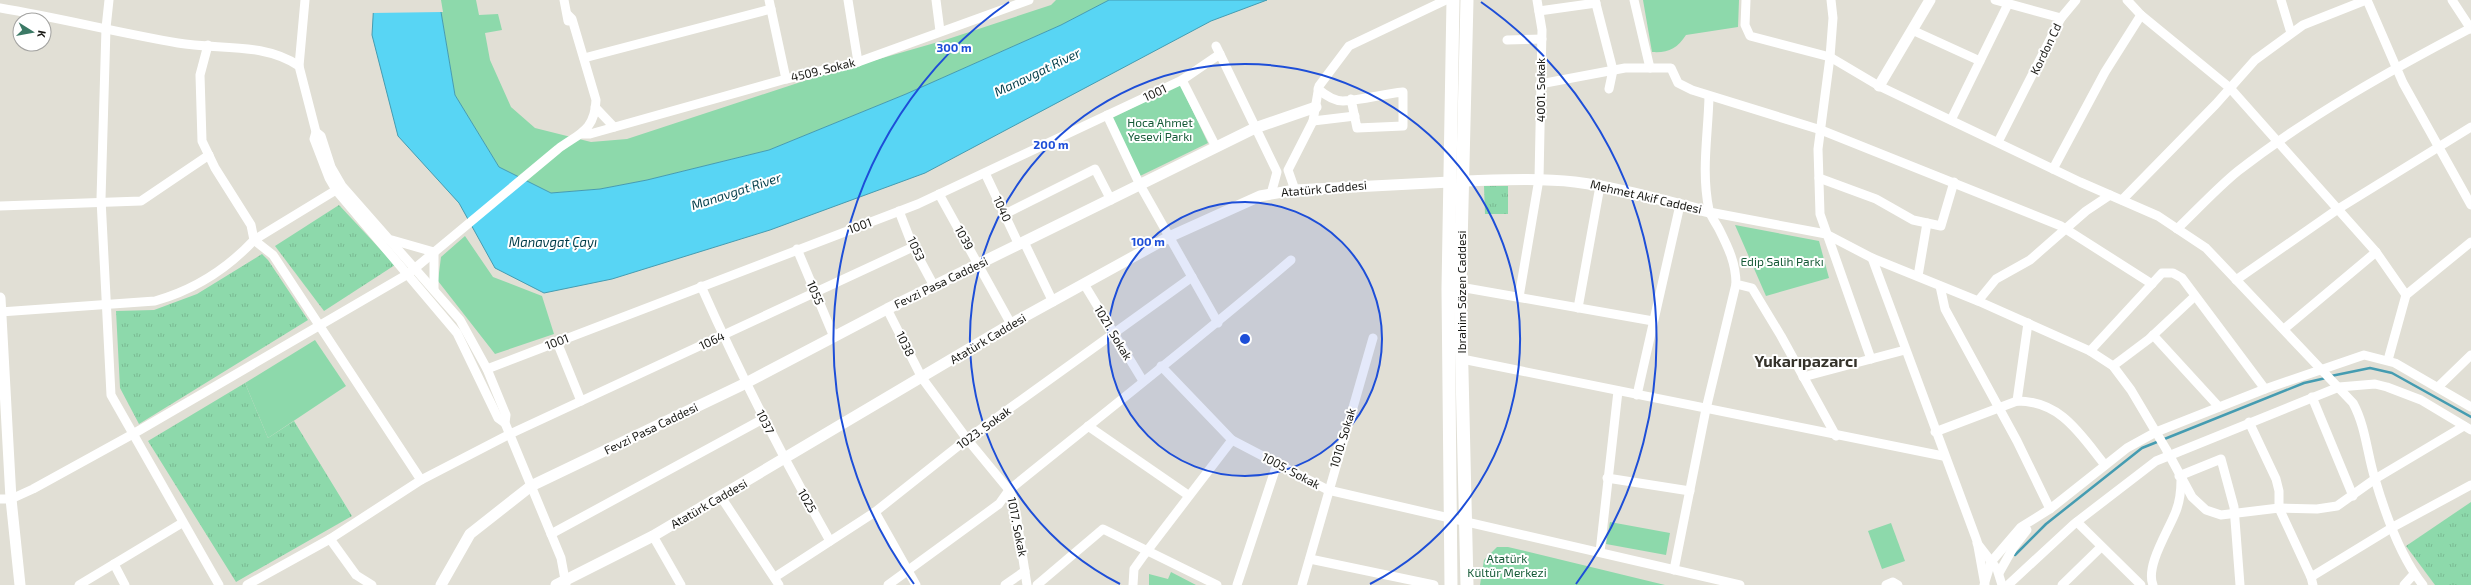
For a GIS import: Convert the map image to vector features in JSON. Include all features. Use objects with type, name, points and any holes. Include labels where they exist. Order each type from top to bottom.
[{"type":"main road","name":"Ibrahim Sözen Caddesi","points":[[1453,0],[1456,182],[1467,585]]},
{"type":"main road","name":"Ibrahim Sözen Caddesi","points":[[1451,585],[1448,289],[1467,0]]},
{"type":"street","points":[[109,0],[106,28],[101,204],[110,395],[182,523],[219,585]]},
{"type":"street","points":[[305,0],[299,66],[316,132],[321,136],[339,188],[457,333],[498,418],[505,423],[510,434],[561,558],[562,583]]},
{"type":"street","points":[[6,499],[33,490],[133,434],[408,274],[569,140],[586,118],[590,102],[567,20],[568,15],[564,0]]},
{"type":"street","points":[[848,0],[858,62]]},
{"type":"street","points":[[936,0],[940,30]]},
{"type":"street","name":"4509. Sokak","points":[[569,140],[574,140],[581,134],[590,134],[786,79],[858,62],[940,30],[1029,0]]},
{"type":"street","points":[[1295,190],[1288,170],[1313,121],[1318,89],[1349,46],[1446,0]]},
{"type":"street","name":"4001. Sokak","points":[[1519,297],[1539,179],[1542,39],[1537,0]]},
{"type":"street","points":[[1634,0],[1650,68]]},
{"type":"street","points":[[1746,0],[1745,24],[1750,36],[1830,57],[1879,86],[2053,169],[2158,216],[2206,248],[2324,370],[2353,403],[2361,418],[2375,479],[2393,527],[2414,574],[2423,585]]},
{"type":"street","points":[[1831,0],[1833,18],[1821,130],[1819,178],[1820,214],[1871,359]]},
{"type":"street","points":[[1879,86],[1930,0]]},
{"type":"street","name":"Kordon Cd","points":[[1995,0],[2061,18],[1998,142]]},
{"type":"street","points":[[2061,18],[2076,0]]},
{"type":"street","points":[[2127,0],[2141,15],[2230,88],[2376,252],[2406,295]]},
{"type":"street","points":[[2281,0],[2291,34]]},
{"type":"street","points":[[2122,200],[2255,60],[2303,25],[2367,0],[2396,67],[2438,148],[2471,205]]},
{"type":"street","points":[[2176,229],[2237,172],[2278,142],[2396,67],[2471,29],[2452,0]]},
{"type":"street","points":[[1539,11],[1595,2],[1613,70],[1609,89]]},
{"type":"street","points":[[584,58],[770,4],[786,79]]},
{"type":"street","points":[[1951,120],[2008,4]]},
{"type":"street","points":[[0,8],[179,43],[274,53],[284,56],[299,66]]},
{"type":"street","points":[[568,15],[572,19],[594,94],[595,107],[589,124],[581,134]]},
{"type":"street","points":[[2053,169],[2105,72],[2141,15]]},
{"type":"street","points":[[1912,30],[1980,61]]},
{"type":"street","points":[[1507,40],[1542,39]]},
{"type":"street","points":[[208,45],[200,75],[200,126],[202,141],[215,168],[251,225],[254,240],[273,255],[421,480]]},
{"type":"street","name":"1001","points":[[486,369],[940,194],[1182,80],[1218,50],[1255,128]]},
{"type":"street","points":[[1540,84],[1613,70],[1671,68],[1678,83],[1709,97],[1821,130],[1954,182],[2066,229],[2152,284]]},
{"type":"street","points":[[1182,80],[1216,147]]},
{"type":"street","points":[[1318,89],[1326,96],[1342,101],[1403,92],[1403,126],[1357,128],[1351,100]]},
{"type":"street","points":[[1674,570],[1706,409],[1736,284],[1736,270],[1710,212],[1704,167],[1708,128],[1709,97]]},
{"type":"street","points":[[595,107],[614,127]]},
{"type":"street","name":"Fevzi Pasa Caddesi","points":[[441,585],[470,534],[531,486],[745,383],[887,309],[1022,244],[1255,128],[1316,107]]},
{"type":"street","points":[[1107,116],[1140,185],[1218,323]]},
{"type":"street","points":[[1313,121],[1354,116]]},
{"type":"street","points":[[2236,280],[2338,209],[2471,127]]},
{"type":"street","points":[[1255,128],[1277,172],[1271,194]]},
{"type":"street","points":[[0,206],[101,204],[141,201],[209,155]]},
{"type":"street","points":[[1005,214],[1094,169],[1111,200]]},
{"type":"street","name":"1040","points":[[985,173],[1005,214],[1053,302]]},
{"type":"street","points":[[1819,178],[1876,199],[1913,220],[1941,226],[1954,182]]},
{"type":"street","name":"Mehmet Akif Caddesi","points":[[1456,182],[1539,179],[1600,186],[1710,212]]},
{"type":"street","name":"Atatürk Caddesi","points":[[562,583],[653,536],[721,497],[1011,324],[1169,237],[1260,196],[1295,190],[1456,182]]},
{"type":"street","points":[[1578,308],[1600,186]]},
{"type":"street","points":[[0,312],[155,301],[174,296],[206,280],[242,253],[254,240],[339,188]]},
{"type":"street","points":[[339,188],[392,240],[460,320],[486,369],[506,415],[505,423]]},
{"type":"street","name":"1039","points":[[940,194],[1011,324]]},
{"type":"street","points":[[1978,301],[1996,279],[2030,260],[2086,211],[2110,195]]},
{"type":"street","points":[[1637,395],[1680,205]]},
{"type":"street","name":"1053","points":[[899,211],[914,246],[934,286]]},
{"type":"street","points":[[1710,212],[1826,234],[1872,258],[1978,301],[2090,351],[2113,366],[2158,435],[2180,478],[2192,497],[2206,510],[2222,515],[2279,508],[2317,509],[2337,506],[2375,479],[2468,428]]},
{"type":"street","points":[[1720,233],[1725,223],[1732,216]]},
{"type":"street","points":[[1918,276],[1927,223]]},
{"type":"street","points":[[392,240],[434,252]]},
{"type":"street","points":[[2388,360],[2406,295],[2471,242]]},
{"type":"street","name":"1064","points":[[247,585],[330,539],[421,480],[510,434],[914,246]]},
{"type":"street","name":"1055","points":[[797,249],[834,337]]},
{"type":"street","points":[[434,252],[434,290]]},
{"type":"street","points":[[2284,329],[2376,252]]},
{"type":"street","points":[[1872,258],[1943,456],[1976,541],[1984,585]]},
{"type":"street","points":[[888,585],[999,504],[1009,490],[1161,366],[1218,323],[1291,260]]},
{"type":"street","points":[[2090,351],[2162,273],[2173,273],[2182,278],[2265,389]]},
{"type":"street","name":"1023. Sokak","points":[[777,581],[830,541],[875,512],[967,439],[1192,277]]},
{"type":"street","name":"1021. Sokak","points":[[1084,284],[1143,381]]},
{"type":"street","points":[[1736,284],[1752,288],[1836,436]]},
{"type":"street","name":"1037","points":[[701,286],[745,383],[784,460]]},
{"type":"street","points":[[1940,286],[1945,309],[2017,441],[2050,509]]},
{"type":"street","points":[[1460,287],[1653,321]]},
{"type":"street","points":[[2113,366],[2153,335],[2195,296]]},
{"type":"street","points":[[0,298],[6,499],[20,585]]},
{"type":"street","name":"1038","points":[[887,309],[922,378]]},
{"type":"street","points":[[2017,400],[2028,323]]},
{"type":"street","points":[[2153,335],[2219,407]]},
{"type":"street","name":"1010. Sokak","points":[[1302,585],[1328,490],[1373,338]]},
{"type":"street","points":[[557,342],[581,401]]},
{"type":"street","points":[[1803,377],[1905,350]]},
{"type":"street","points":[[1984,585],[1992,562],[2021,527],[2050,509],[2127,448],[2219,407],[2265,389],[2364,355],[2388,360],[2471,407]]},
{"type":"street","points":[[2438,387],[2471,356]]},
{"type":"street","points":[[1462,359],[1836,436],[1943,456]]},
{"type":"street","name":"1005. Sokak","points":[[1161,366],[1232,440],[1328,490],[1740,585]]},
{"type":"street","name":"1017. Sokak","points":[[922,378],[967,439],[1009,490],[1014,501],[1028,585]]},
{"type":"street","points":[[2008,585],[2077,522],[2167,452],[2249,422],[2338,385],[2375,384],[2387,387],[2421,400],[2468,428]]},
{"type":"street","points":[[1600,552],[1607,478],[1618,391]]},
{"type":"street","points":[[2312,397],[2353,496]]},
{"type":"street","points":[[1935,432],[2017,400],[2030,401],[2050,407],[2069,421],[2105,465]]},
{"type":"street","points":[[551,534],[763,419]]},
{"type":"street","points":[[2249,422],[2276,479],[2279,491],[2279,508],[2312,581],[2393,527],[2471,485]]},
{"type":"street","points":[[1088,426],[1188,495]]},
{"type":"street","points":[[1133,585],[1134,569],[1188,495],[1232,440]]},
{"type":"street","points":[[2180,478],[2221,459],[2234,514],[2240,585]]},
{"type":"street","name":"1025","points":[[784,460],[830,541]]},
{"type":"street","points":[[1237,585],[1277,464]]},
{"type":"street","points":[[1607,478],[1690,491]]},
{"type":"street","points":[[2153,585],[2151,580],[2156,555],[2177,511],[2181,496],[2180,478]]},
{"type":"street","points":[[721,497],[777,581]]},
{"type":"street","points":[[875,512],[916,585]]},
{"type":"street","points":[[1999,573],[2013,548],[2034,524],[2036,518]]},
{"type":"street","points":[[2077,522],[2141,585]]},
{"type":"street","points":[[79,585],[182,523]]},
{"type":"street","points":[[1037,585],[1103,529],[1217,585]]},
{"type":"street","points":[[653,536],[681,585]]},
{"type":"street","points":[[330,539],[356,575],[372,585]]},
{"type":"street","points":[[1976,541],[1999,573],[2002,585]]},
{"type":"street","points":[[2062,585],[2101,547]]},
{"type":"street","points":[[1310,559],[1434,585]]},
{"type":"street","points":[[114,564],[125,585]]},
{"type":"street","points":[[1005,585],[1025,571]]},
{"type":"street","points":[[2404,585],[2414,574]]},
{"type":"street","points":[[1886,585],[1893,582],[1898,585]]},
{"type":"green space","points":[[439,0],[476,0],[479,15],[498,14],[502,30],[485,33],[490,60],[511,107],[535,128],[591,142],[627,139],[813,78],[945,40],[1051,5],[1056,0],[1109,0],[1061,25],[906,94],[769,150],[647,180],[600,189],[551,193],[499,167],[455,95]]},
{"type":"green space","points":[[1643,0],[1739,0],[1738,27],[1686,35],[1676,47],[1672,49],[1663,52],[1652,52]]},
{"type":"green space","name":"Hoca Ahmet Yesevi Parkı","points":[[1180,84],[1208,143],[1140,176],[1112,118]]},
{"type":"green space","points":[[1484,186],[1508,186],[1508,214],[1485,214]]},
{"type":"green space","points":[[339,205],[395,265],[324,311],[275,246]]},
{"type":"green space","name":"Edip Salih Parkı","points":[[1735,225],[1819,241],[1829,278],[1766,296]]},
{"type":"green space","points":[[465,236],[493,277],[542,296],[554,334],[495,354],[438,281],[441,257]]},
{"type":"green space","points":[[262,254],[268,260],[308,320],[139,424],[120,388],[116,311],[154,310],[197,294]]},
{"type":"green space","points":[[315,340],[346,386],[268,438],[245,383]]},
{"type":"green space","points":[[245,383],[268,438],[294,421],[352,516],[236,582],[148,441]]},
{"type":"green space","points":[[2471,502],[2471,585],[2435,585],[2406,546]]},
{"type":"green space","points":[[1610,522],[1670,533],[1666,555],[1606,544]]},
{"type":"green space","points":[[1891,523],[1905,561],[1882,569],[1868,531]]},
{"type":"green space","name":"Atatürk Kültür Merkezi","points":[[1497,547],[1508,547],[1665,585],[1480,585],[1484,560]]},
{"type":"green space","points":[[1171,572],[1196,585],[1149,585],[1149,574],[1168,579]]},
{"type":"water","name":"Manavgat Çayı","points":[[374,0],[439,0],[455,95],[499,167],[551,193],[600,189],[647,180],[769,150],[906,94],[1061,25],[1109,0],[1267,0],[1211,21],[925,173],[770,230],[612,279],[544,293],[495,268],[459,203],[398,136],[372,35]]},
{"type":"pier","points":[[372,0],[441,0],[443,12],[371,13]]},
{"type":"waterway","points":[[2331,376],[2370,368],[2392,373],[2471,417]]},
{"type":"waterway","points":[[2015,555],[2046,524],[2142,448],[2304,383],[2326,378]]},
{"type":"district","name":"Yukarıpazarcı","points":[[1806,361]]},
{"type":"water label","name":"Manavgat River","points":[[1037,72]]},
{"type":"water label","name":"Manavgat River","points":[[736,191]]}]
